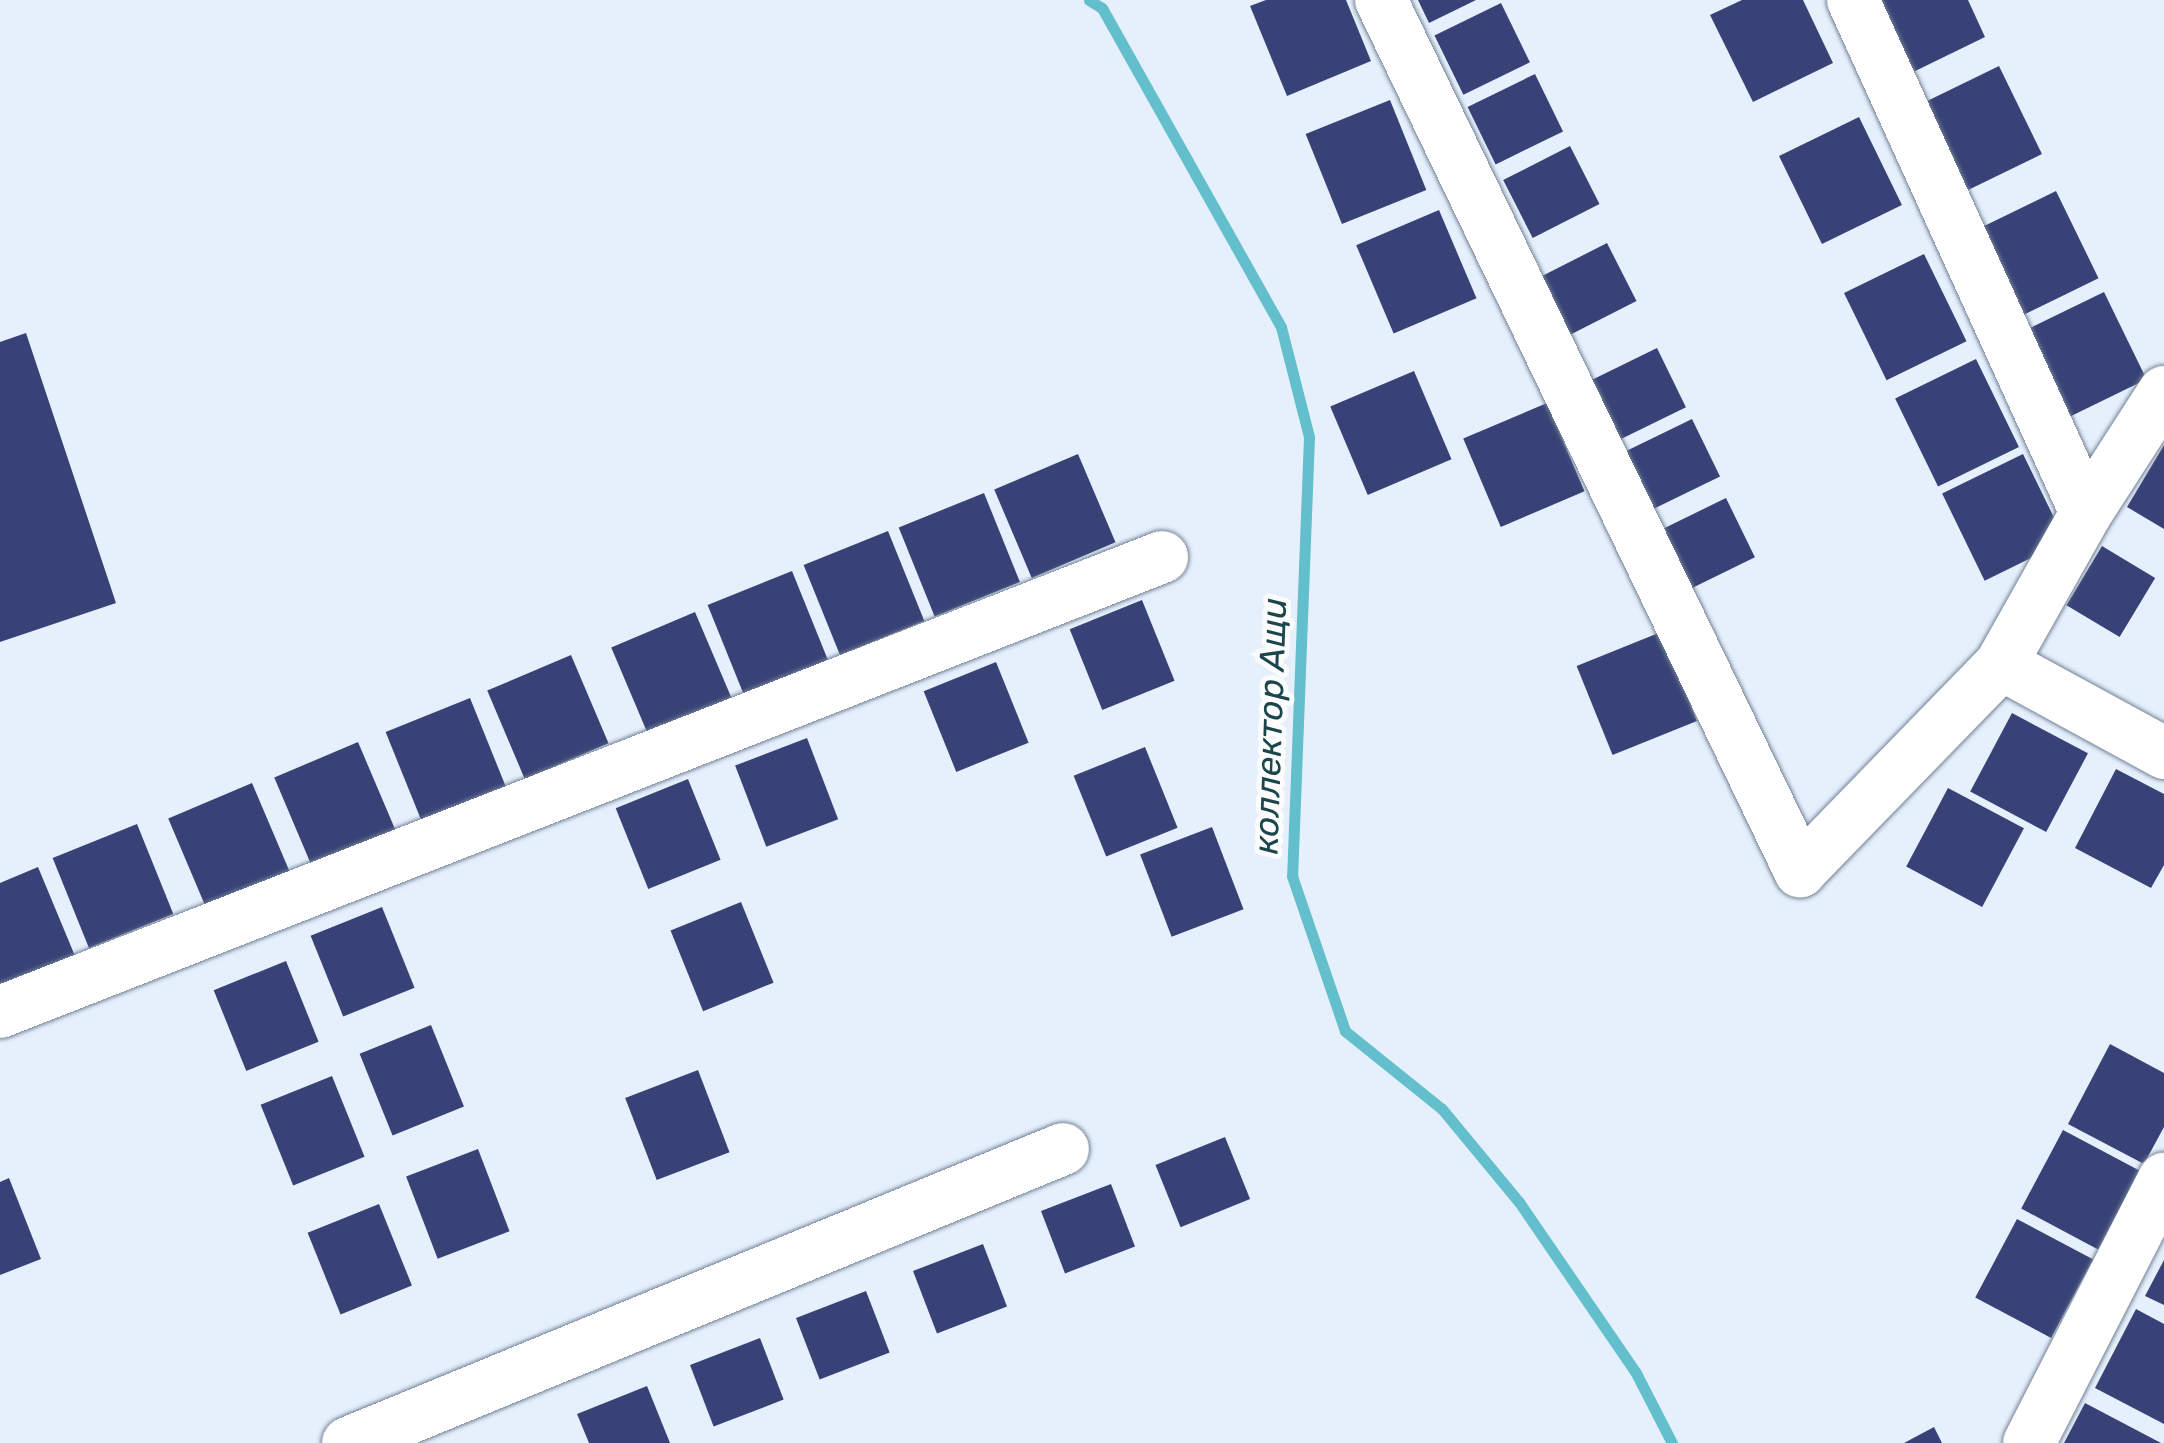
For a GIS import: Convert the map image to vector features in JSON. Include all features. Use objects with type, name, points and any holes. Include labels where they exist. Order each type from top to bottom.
[{"type":"street","points":[[1381,0],[1800,871],[2001,664],[2086,513],[2164,392]]},
{"type":"street","points":[[1853,0],[2086,513]]},
{"type":"street","points":[[0,1012],[1162,557]]},
{"type":"street","points":[[2001,664],[2164,753]]},
{"type":"street","points":[[348,1443],[1063,1149]]},
{"type":"street","points":[[2030,1443],[2164,1179]]},
{"type":"building","points":[[1266,0],[1346,0],[1371,61],[1287,96],[1250,6]]},
{"type":"building","points":[[1418,0],[1476,0],[1429,23]]},
{"type":"building","points":[[1742,0],[1803,0],[1833,63],[1753,102],[1710,15]]},
{"type":"building","points":[[1868,0],[1968,0],[1985,37],[1905,76]]},
{"type":"building","points":[[1501,3],[1530,62],[1463,95],[1434,35]]},
{"type":"building","points":[[1999,66],[2042,154],[1962,193],[1919,105]]},
{"type":"building","points":[[1535,74],[1563,132],[1496,164],[1468,107]]},
{"type":"building","points":[[1390,100],[1426,190],[1342,224],[1306,134]]},
{"type":"building","points":[[1859,117],[1902,205],[1822,244],[1779,156]]},
{"type":"building","points":[[1570,146],[1600,204],[1533,238],[1503,180]]},
{"type":"building","points":[[2056,191],[2099,278],[2019,317],[1976,230]]},
{"type":"building","points":[[1439,210],[1477,298],[1394,334],[1356,245]]},
{"type":"building","points":[[1607,243],[1637,301],[1570,335],[1540,277]]},
{"type":"building","points":[[1924,254],[1967,341],[1887,380],[1844,293]]},
{"type":"building","points":[[2104,292],[2147,379],[2067,418],[2024,331]]},
{"type":"building","points":[[26,333],[116,603],[0,642],[0,342]]},
{"type":"building","points":[[1657,348],[1686,407],[1619,440],[1590,381]]},
{"type":"building","points":[[1976,359],[2019,447],[1938,487],[1895,398]]},
{"type":"building","points":[[1414,371],[1452,459],[1368,495],[1330,407]]},
{"type":"building","points":[[1547,403],[1585,491],[1501,527],[1463,439]]},
{"type":"building","points":[[1692,419],[1720,477],[1652,510],[1624,452]]},
{"type":"building","points":[[2164,445],[2164,529],[2127,507]]},
{"type":"building","points":[[1078,454],[1116,542],[1032,578],[994,490]]},
{"type":"building","points":[[2023,454],[2066,541],[1985,581],[1942,493]]},
{"type":"building","points":[[984,493],[1020,582],[935,616],[899,527]]},
{"type":"building","points":[[1726,498],[1755,557],[1688,590],[1659,531]]},
{"type":"building","points":[[888,531],[924,621],[840,655],[804,565]]},
{"type":"building","points":[[2102,546],[2155,578],[2120,637],[2066,605]]},
{"type":"building","points":[[792,571],[828,661],[744,695],[708,605]]},
{"type":"building","points":[[1142,600],[1175,681],[1102,710],[1070,629]]},
{"type":"building","points":[[695,612],[733,700],[649,736],[611,648]]},
{"type":"building","points":[[1661,632],[1697,721],[1613,755],[1577,666]]},
{"type":"building","points":[[571,655],[609,743],[525,779],[487,691]]},
{"type":"building","points":[[996,662],[1029,743],[956,772],[924,691]]},
{"type":"building","points":[[470,698],[506,788],[422,822],[386,732]]},
{"type":"building","points":[[2012,713],[2088,753],[2046,832],[1970,792]]},
{"type":"building","points":[[807,738],[838,819],[766,847],[735,766]]},
{"type":"building","points":[[358,742],[396,830],[312,866],[274,778]]},
{"type":"building","points":[[1145,747],[1178,828],[1106,857],[1074,776]]},
{"type":"building","points":[[2116,769],[2164,794],[2164,865],[2151,888],[2075,848]]},
{"type":"building","points":[[688,779],[721,860],[648,889],[616,808]]},
{"type":"building","points":[[252,783],[290,871],[206,907],[168,819]]},
{"type":"building","points":[[1948,788],[2024,828],[1982,907],[1906,867]]},
{"type":"building","points":[[137,824],[173,914],[89,948],[53,858]]},
{"type":"building","points":[[1212,827],[1244,909],[1172,937],[1140,855]]},
{"type":"building","points":[[38,867],[75,956],[0,987],[0,883]]},
{"type":"building","points":[[741,902],[774,983],[703,1011],[671,930]]},
{"type":"building","points":[[382,907],[415,988],[343,1017],[311,936]]},
{"type":"building","points":[[286,961],[319,1042],[246,1071],[214,990]]},
{"type":"building","points":[[431,1025],[464,1107],[393,1135],[360,1054]]},
{"type":"building","points":[[2110,1044],[2164,1073],[2164,1127],[2144,1164],[2068,1124]]},
{"type":"building","points":[[698,1070],[730,1152],[657,1180],[625,1098]]},
{"type":"building","points":[[332,1076],[365,1157],[293,1186],[261,1105]]},
{"type":"building","points":[[2063,1130],[2140,1171],[2098,1249],[2021,1209]]},
{"type":"building","points":[[1225,1137],[1250,1199],[1181,1227],[1155,1165]]},
{"type":"building","points":[[478,1149],[510,1231],[438,1259],[406,1177]]},
{"type":"building","points":[[9,1178],[41,1259],[0,1275],[0,1182]]},
{"type":"building","points":[[1111,1184],[1135,1247],[1065,1273],[1041,1211]]},
{"type":"building","points":[[379,1204],[412,1286],[341,1314],[308,1233]]},
{"type":"building","points":[[2017,1219],[2093,1259],[2051,1338],[1975,1298]]},
{"type":"building","points":[[983,1244],[1007,1307],[937,1333],[913,1271]]},
{"type":"building","points":[[2164,1260],[2164,1305],[2145,1296]]},
{"type":"building","points":[[866,1291],[890,1353],[820,1379],[796,1318]]},
{"type":"building","points":[[2136,1309],[2164,1324],[2164,1424],[2095,1388]]},
{"type":"building","points":[[760,1338],[784,1400],[714,1426],[690,1365]]},
{"type":"building","points":[[647,1386],[670,1443],[589,1443],[577,1414]]},
{"type":"building","points":[[2085,1403],[2161,1443],[2064,1443]]},
{"type":"building","points":[[1934,1427],[1942,1443],[1904,1443]]},
{"type":"waterway","name":"коллектор Ащи","points":[[1089,0],[1102,8],[1281,327],[1309,437],[1292,876],[1345,1031],[1442,1109],[1519,1202],[1636,1373],[1672,1443]]}]
